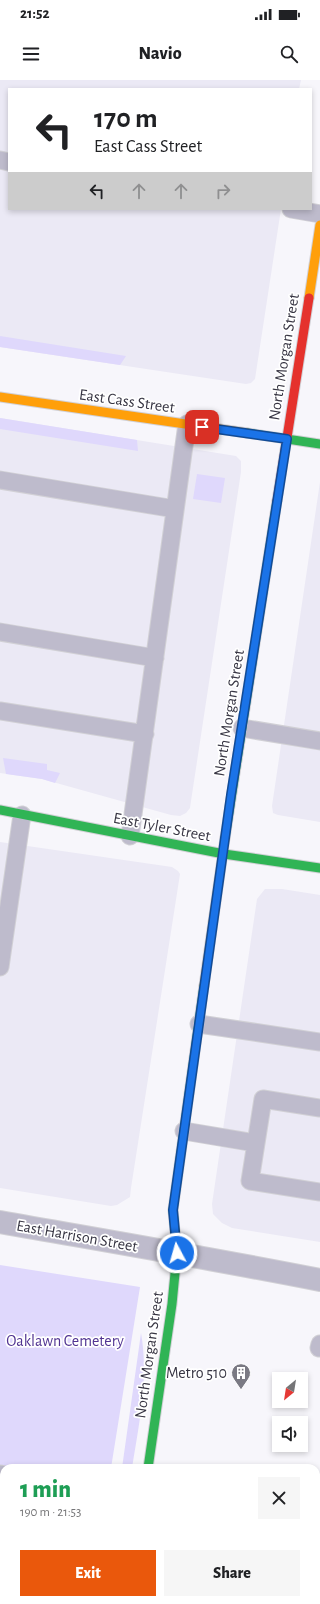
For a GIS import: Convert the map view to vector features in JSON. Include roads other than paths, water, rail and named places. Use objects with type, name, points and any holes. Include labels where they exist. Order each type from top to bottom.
[{"type":"street","name":"North Morgan Street","points":[[149,1464],[172,1304],[177,1253],[173,1210],[224,854],[231,795],[320,225]]},
{"type":"street","name":"East Cass Street","points":[[0,397],[320,444]]},
{"type":"street","name":"East Tyler Street","points":[[0,810],[224,854],[320,868]]},
{"type":"street","name":"East Harrison Street","points":[[0,1222],[320,1280]]},
{"type":"lane","points":[[297,210],[320,214]]},
{"type":"lane","points":[[130,836],[187,424]]},
{"type":"lane","points":[[0,480],[175,509]]},
{"type":"lane","points":[[0,632],[155,658]]},
{"type":"lane","points":[[0,711],[145,734]]},
{"type":"lane","points":[[242,728],[320,741]]},
{"type":"lane","points":[[0,967],[22,815]]},
{"type":"lane","points":[[199,1024],[320,1042]]},
{"type":"lane","points":[[320,1108],[262,1099],[250,1181],[320,1192]]},
{"type":"lane","points":[[184,1131],[256,1143]]},
{"type":"place","name":"Metro 510","points":[[241,1390]]},
{"type":"park label","name":"Oaklawn Cemetery","points":[[65,1341]]}]
